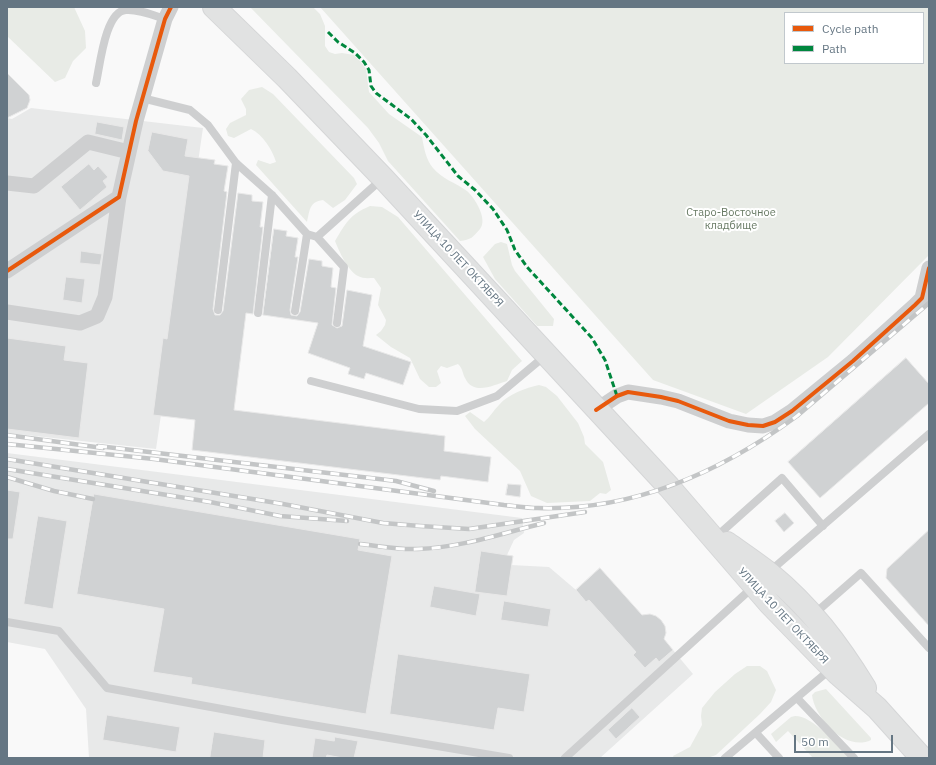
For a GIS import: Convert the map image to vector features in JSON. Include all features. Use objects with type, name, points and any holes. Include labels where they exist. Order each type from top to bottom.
[{"type":"main road","name":"УЛИЦА 10 ЛЕТ ОКТЯБРЯ","points":[[214,7],[287,78],[383,178],[596,410],[669,487],[695,518],[761,580],[785,587],[813,615],[827,631],[839,662]]},
{"type":"main road","name":"УЛИЦА 10 ЛЕТ ОКТЯБРЯ","points":[[695,518],[717,536],[761,580],[839,662],[877,708],[922,754]]},
{"type":"street","points":[[7,312],[80,323],[97,316],[105,297],[119,197],[136,121],[168,13]]},
{"type":"street","points":[[7,183],[34,186],[88,142],[129,152]]},
{"type":"street","points":[[7,271],[119,197]]},
{"type":"street","points":[[596,410],[617,396],[628,392],[678,401],[729,421],[742,424],[763,426],[776,422],[792,411],[853,361],[922,298],[929,268]]},
{"type":"lane","points":[[96,83],[108,27],[115,16],[124,10],[168,13]]},
{"type":"lane","points":[[142,98],[190,110],[208,125],[236,163],[272,195],[307,234],[317,237],[344,267],[337,323]]},
{"type":"lane","points":[[218,310],[236,163]]},
{"type":"lane","points":[[317,237],[383,178]]},
{"type":"lane","points":[[258,313],[272,195]]},
{"type":"lane","points":[[295,311],[307,234]]},
{"type":"lane","points":[[311,381],[419,410],[457,411],[497,396],[546,354]]},
{"type":"lane","points":[[565,758],[761,580],[929,434]]},
{"type":"lane","points":[[717,536],[782,478],[823,526]]},
{"type":"lane","points":[[813,615],[861,574],[929,648]]},
{"type":"lane","points":[[7,622],[59,631],[107,688],[282,720],[509,758]]},
{"type":"lane","points":[[725,758],[839,662]]},
{"type":"lane","points":[[797,698],[854,758]]},
{"type":"lane","points":[[756,733],[779,758]]},
{"type":"shaded area","points":[[31,108],[203,128],[156,449],[7,433],[7,118],[12,119]]},
{"type":"shaded area","points":[[7,453],[522,518],[524,533],[514,540],[507,555],[513,556],[511,565],[549,567],[576,590],[586,602],[589,600],[636,652],[633,655],[645,668],[656,658],[659,662],[673,650],[693,674],[600,758],[89,758],[86,709],[45,649],[7,642]]},
{"type":"green space","points":[[7,7],[74,7],[85,31],[86,48],[73,61],[65,78],[55,82],[7,36]]},
{"type":"green space","points":[[250,7],[313,7],[320,14],[325,26],[325,46],[329,52],[335,54],[342,53],[354,55],[361,62],[366,69],[369,92],[389,114],[422,137],[427,158],[437,172],[467,191],[474,198],[482,214],[482,225],[472,238],[460,241],[388,161],[379,143],[368,128]]},
{"type":"green space","name":"Старо-Восточное кладбище","points":[[320,7],[929,7],[929,255],[828,357],[746,414],[653,380]]},
{"type":"green space","points":[[262,87],[273,94],[354,178],[357,184],[345,200],[333,208],[323,200],[315,203],[311,207],[307,222],[256,165],[258,160],[270,164],[276,162],[272,152],[263,139],[251,129],[234,138],[228,136],[226,129],[230,123],[246,115],[246,109],[241,99],[249,90]]},
{"type":"green space","points":[[370,206],[382,207],[398,217],[522,361],[512,370],[507,381],[490,387],[473,387],[465,378],[461,367],[458,364],[447,368],[441,366],[437,371],[441,383],[436,387],[429,387],[420,379],[410,358],[391,347],[376,335],[385,325],[386,320],[378,305],[381,288],[374,278],[362,278],[351,270],[344,260],[335,241],[342,229],[353,216]]},
{"type":"green space","points":[[501,242],[507,244],[515,271],[554,319],[553,326],[537,326],[495,279],[483,257],[495,244]]},
{"type":"green space","points":[[539,385],[546,387],[557,396],[578,423],[584,437],[585,444],[603,462],[611,490],[606,494],[600,493],[590,501],[547,503],[531,496],[520,471],[475,429],[465,416],[470,412],[484,422],[507,398],[523,390]]},
{"type":"green space","points":[[747,666],[760,666],[767,671],[776,690],[771,702],[716,755],[707,758],[674,758],[673,756],[690,747],[702,725],[702,708],[715,692],[735,674]]},
{"type":"green space","points":[[826,689],[871,738],[871,740],[861,742],[852,741],[833,731],[825,723],[814,704],[812,695],[815,692]]},
{"type":"green space","points":[[791,717],[802,717],[810,721],[825,732],[850,758],[813,758],[788,731],[776,742],[771,734]]},
{"type":"building","points":[[7,73],[29,95],[30,100],[27,108],[7,118]]},
{"type":"building","points":[[97,122],[124,127],[122,140],[95,134]]},
{"type":"building","points":[[152,132],[188,139],[185,156],[215,160],[214,164],[228,166],[224,191],[227,192],[213,309],[215,315],[220,315],[223,311],[238,193],[252,195],[252,201],[263,202],[260,227],[263,227],[253,314],[246,313],[234,410],[445,436],[444,451],[491,457],[488,482],[441,476],[440,480],[192,450],[195,420],[153,415],[163,338],[167,339],[189,176],[163,171],[148,151]]},
{"type":"building","points":[[89,164],[94,170],[98,166],[108,177],[103,181],[107,187],[80,210],[61,187]]},
{"type":"building","points":[[274,229],[287,231],[286,236],[298,238],[295,257],[298,257],[290,310],[291,315],[297,316],[300,312],[309,259],[322,261],[322,266],[333,268],[331,287],[336,288],[332,325],[337,328],[342,326],[347,290],[372,295],[363,346],[411,362],[403,385],[366,373],[364,379],[348,374],[350,368],[308,353],[318,323],[263,315]]},
{"type":"building","points":[[81,251],[102,254],[100,265],[80,263]]},
{"type":"building","points":[[66,277],[85,279],[82,303],[63,300]]},
{"type":"building","points":[[7,338],[66,346],[64,360],[88,363],[79,438],[7,429]]},
{"type":"building","points":[[906,358],[929,384],[929,403],[820,498],[788,462]]},
{"type":"building","points":[[508,484],[521,485],[520,497],[506,495]]},
{"type":"building","points":[[7,490],[20,492],[13,539],[7,539]]},
{"type":"building","points":[[94,494],[360,539],[358,550],[392,556],[366,714],[191,684],[192,678],[153,672],[164,609],[77,594]]},
{"type":"building","points":[[785,513],[794,523],[784,532],[775,521]]},
{"type":"building","points":[[38,516],[67,521],[53,609],[24,604]]},
{"type":"building","points":[[929,530],[929,626],[886,578],[887,569]]},
{"type":"building","points":[[481,551],[513,556],[507,596],[475,592]]},
{"type":"building","points":[[600,568],[642,615],[650,614],[656,616],[665,626],[666,633],[664,639],[673,650],[659,662],[656,658],[645,668],[633,655],[636,652],[589,600],[586,602],[576,590]]},
{"type":"building","points":[[434,586],[480,594],[476,616],[430,607]]},
{"type":"building","points":[[504,601],[551,609],[548,627],[501,620]]},
{"type":"building","points":[[398,654],[530,674],[524,712],[498,708],[494,730],[390,714]]},
{"type":"building","points":[[632,708],[640,717],[616,739],[608,730]]},
{"type":"building","points":[[107,715],[180,727],[176,752],[103,740]]},
{"type":"building","points":[[214,732],[265,740],[263,758],[210,758]]},
{"type":"building","points":[[335,737],[358,741],[354,758],[343,758],[327,755],[326,758],[312,758],[315,738],[334,741]]},
{"type":"railway","points":[[7,444],[154,459],[504,505],[538,508],[573,507],[608,503],[642,495],[707,471],[768,436],[797,416],[929,303]]},
{"type":"railway","points":[[7,435],[103,448]]},
{"type":"railway","points":[[98,446],[396,481],[434,491]]},
{"type":"railway","points":[[7,459],[283,504],[383,523],[469,529],[585,512]]},
{"type":"railway","points":[[7,469],[210,502],[280,516],[347,521]]},
{"type":"railway","points":[[7,477],[54,491],[93,499]]},
{"type":"railway","points":[[360,544],[403,549],[434,548],[466,543],[544,523]]},
{"type":"marked path","points":[[328,32],[338,42],[355,53],[364,62],[369,70],[371,86],[376,93],[411,119],[426,135],[458,176],[475,190],[493,209],[507,230],[515,250],[527,267],[592,338],[605,360],[617,396]]},
{"type":"cycle path","points":[[7,271],[119,197],[136,121],[165,19],[171,7]]},
{"type":"cycle path","points":[[596,410],[617,396],[628,392],[678,401],[729,421],[748,425],[763,426],[775,422],[792,411],[853,361],[915,305],[922,298],[929,268]]}]
